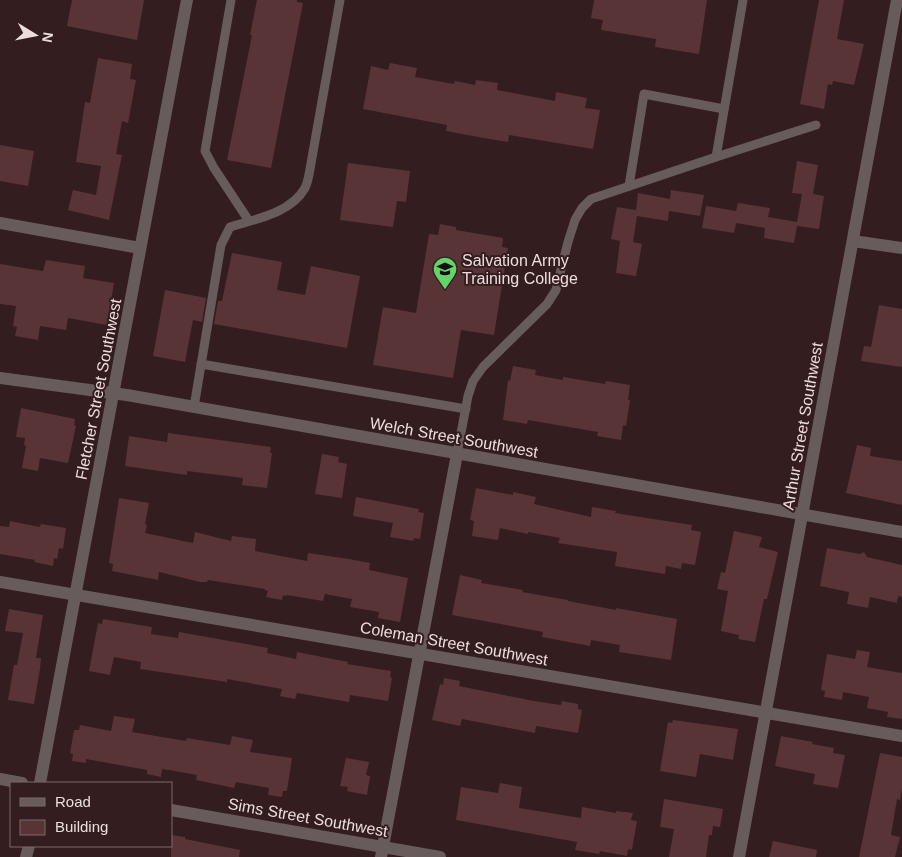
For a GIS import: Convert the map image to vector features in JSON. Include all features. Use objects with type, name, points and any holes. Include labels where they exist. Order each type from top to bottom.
[{"type":"street","name":"Fletcher Street Southwest","points":[[40,782],[187,0]]},
{"type":"street","name":"Arthur Street Southwest","points":[[739,857],[899,3]]},
{"type":"street","points":[[0,223],[140,248]]},
{"type":"street","points":[[853,241],[902,248]]},
{"type":"street","name":"Welch Street Southwest","points":[[0,378],[113,393],[902,532]]},
{"type":"street","points":[[382,852],[457,454]]},
{"type":"street","name":"Coleman Street Southwest","points":[[0,582],[902,736]]},
{"type":"street","points":[[0,779],[16,782]]},
{"type":"street","name":"Sims Street Southwest","points":[[172,810],[382,852],[440,857]]},
{"type":"lane","points":[[231,0],[205,151],[249,221]]},
{"type":"lane","points":[[194,407],[221,245],[230,226],[275,213],[298,197],[306,187],[340,0]]},
{"type":"lane","points":[[716,157],[743,0]]},
{"type":"lane","points":[[629,186],[644,94],[724,108]]},
{"type":"lane","points":[[457,454],[473,381],[483,368],[546,304],[556,290],[575,220],[582,208],[591,199],[816,125]]},
{"type":"lane","points":[[201,364],[466,410]]},
{"type":"building","points":[[72,0],[144,0],[137,40],[67,26]]},
{"type":"building","points":[[257,0],[297,0],[297,2],[303,3],[271,168],[227,160],[252,35],[250,35]]},
{"type":"building","points":[[594,0],[707,0],[699,54],[655,47],[656,39],[601,30],[603,20],[591,18]]},
{"type":"building","points":[[819,0],[844,0],[837,39],[864,44],[854,85],[833,81],[832,85],[828,84],[824,109],[800,104]]},
{"type":"building","points":[[98,58],[132,64],[130,79],[136,80],[128,123],[122,121],[116,154],[122,155],[109,220],[68,210],[73,190],[96,195],[101,166],[76,162],[85,102],[90,103]]},
{"type":"building","points":[[390,63],[417,68],[415,77],[454,84],[455,81],[475,85],[476,80],[498,83],[497,90],[555,101],[556,92],[587,98],[585,108],[600,110],[593,149],[509,135],[508,142],[484,138],[446,131],[447,125],[363,109],[371,66],[388,70]]},
{"type":"building","points":[[0,145],[34,151],[28,186],[0,181]]},
{"type":"building","points":[[797,161],[818,165],[813,194],[824,196],[819,229],[797,226],[794,243],[764,238],[765,228],[736,223],[734,233],[702,228],[706,206],[736,211],[738,203],[770,208],[768,217],[797,222],[802,194],[792,193]]},
{"type":"building","points":[[348,163],[410,171],[406,202],[397,201],[393,227],[340,220]]},
{"type":"building","points":[[671,190],[704,195],[700,216],[669,211],[668,221],[637,216],[633,242],[642,244],[636,276],[616,273],[620,241],[611,239],[617,207],[636,210],[638,193],[670,199]]},
{"type":"building","points":[[440,224],[456,227],[456,230],[503,238],[502,247],[508,248],[494,335],[461,330],[453,378],[373,365],[383,307],[416,313],[429,234],[438,235]]},
{"type":"building","points":[[232,253],[282,262],[277,290],[305,295],[311,266],[360,276],[347,348],[214,324],[218,301],[222,301]]},
{"type":"building","points":[[46,260],[85,266],[83,278],[114,283],[107,325],[68,318],[66,330],[40,326],[38,340],[15,336],[17,327],[13,326],[16,306],[0,304],[0,264],[43,271]]},
{"type":"building","points":[[165,290],[206,298],[202,322],[193,320],[185,362],[153,356]]},
{"type":"building","points":[[879,305],[902,309],[902,367],[861,361],[864,346],[871,347]]},
{"type":"building","points":[[513,366],[536,370],[535,375],[563,380],[563,377],[605,384],[606,381],[630,385],[626,426],[623,425],[621,440],[597,436],[598,432],[528,420],[527,424],[503,420],[508,380],[510,381]]},
{"type":"building","points":[[21,408],[75,419],[74,425],[76,426],[68,463],[40,458],[38,471],[22,468],[26,446],[24,445],[25,438],[16,437]]},
{"type":"building","points":[[168,433],[271,447],[270,453],[272,453],[267,488],[242,485],[243,478],[187,471],[187,475],[125,466],[129,436],[167,442]]},
{"type":"building","points":[[857,445],[871,448],[870,456],[902,461],[902,505],[846,493]]},
{"type":"building","points":[[322,454],[339,457],[338,462],[347,464],[342,498],[315,494]]},
{"type":"building","points":[[476,488],[513,495],[513,492],[536,497],[534,504],[591,517],[592,507],[616,511],[615,513],[692,525],[691,530],[701,532],[695,565],[682,563],[681,569],[666,566],[665,574],[615,566],[617,552],[558,543],[560,538],[500,528],[498,540],[472,536],[474,521],[470,520]]},
{"type":"building","points":[[356,497],[419,509],[418,512],[424,513],[420,539],[414,538],[413,541],[390,537],[393,523],[353,516]]},
{"type":"building","points":[[119,498],[149,503],[145,533],[193,543],[195,532],[231,541],[232,536],[256,539],[255,551],[307,561],[308,553],[349,559],[370,563],[369,570],[408,578],[400,622],[378,618],[379,612],[350,607],[352,599],[325,594],[323,601],[287,595],[283,595],[282,600],[266,597],[268,591],[265,589],[208,580],[207,582],[200,582],[159,572],[158,580],[112,571],[113,564],[109,563]]},
{"type":"building","points":[[10,521],[40,527],[41,524],[66,528],[63,549],[59,548],[57,559],[54,558],[53,566],[34,562],[35,560],[0,554],[0,526],[9,527]]},
{"type":"building","points":[[734,531],[762,537],[759,547],[778,552],[767,599],[764,599],[755,642],[738,639],[739,635],[721,631],[728,591],[717,589],[721,572],[725,573]]},
{"type":"building","points":[[827,548],[860,554],[864,552],[867,557],[902,565],[902,597],[898,596],[897,603],[870,597],[868,608],[847,604],[849,592],[820,586]]},
{"type":"building","points":[[460,575],[482,580],[481,583],[523,590],[522,592],[616,610],[616,608],[677,619],[671,660],[619,652],[620,645],[591,640],[590,646],[542,637],[543,632],[452,615]]},
{"type":"building","points":[[9,609],[43,615],[36,658],[41,658],[34,704],[8,700],[14,665],[17,665],[23,633],[5,631]]},
{"type":"building","points":[[103,619],[152,627],[151,634],[178,638],[179,632],[268,648],[267,653],[296,659],[297,652],[348,662],[347,664],[391,671],[390,677],[392,678],[388,701],[350,695],[349,702],[297,693],[295,699],[280,696],[282,689],[227,679],[227,682],[140,669],[141,662],[114,657],[110,675],[89,671],[98,623],[102,624]]},
{"type":"building","points":[[857,650],[870,652],[867,667],[902,673],[902,719],[887,717],[888,712],[867,708],[869,697],[843,692],[842,700],[824,697],[825,691],[821,690],[827,654],[855,659]]},
{"type":"building","points":[[444,678],[460,681],[459,686],[534,701],[561,705],[562,701],[578,704],[578,709],[582,710],[578,733],[536,726],[535,733],[462,719],[460,726],[432,720],[440,684],[443,685]]},
{"type":"building","points":[[114,716],[135,719],[132,732],[186,741],[187,738],[230,745],[232,736],[253,740],[250,752],[292,758],[287,791],[283,791],[282,797],[268,795],[269,788],[236,782],[234,788],[196,780],[197,775],[169,770],[162,769],[161,777],[147,774],[147,770],[86,759],[86,763],[72,761],[73,754],[70,753],[74,730],[79,730],[80,725],[111,731]]},
{"type":"building","points":[[673,720],[738,729],[733,760],[700,754],[696,777],[660,771],[668,722],[672,723]]},
{"type":"building","points":[[781,736],[834,748],[833,753],[845,755],[838,788],[813,784],[815,774],[775,766]]},
{"type":"building","points":[[880,753],[902,757],[902,788],[900,800],[897,799],[891,835],[900,837],[895,857],[859,857]]},
{"type":"building","points":[[346,758],[369,762],[366,775],[370,776],[367,795],[347,791],[348,787],[340,786]]},
{"type":"building","points":[[500,783],[522,787],[519,808],[581,818],[582,807],[616,813],[616,811],[633,813],[631,820],[637,821],[632,850],[628,849],[627,856],[600,851],[599,854],[575,850],[577,842],[456,820],[461,787],[498,793]]},
{"type":"building","points":[[664,799],[723,809],[720,827],[713,826],[712,835],[709,835],[706,857],[669,857],[674,829],[660,827]]},
{"type":"building","points":[[172,835],[240,850],[239,857],[171,857]]},
{"type":"building","points":[[773,841],[817,850],[816,857],[769,857]]},
{"type":"place","name":"Salvation Army Training College","points":[[445,290]]}]
